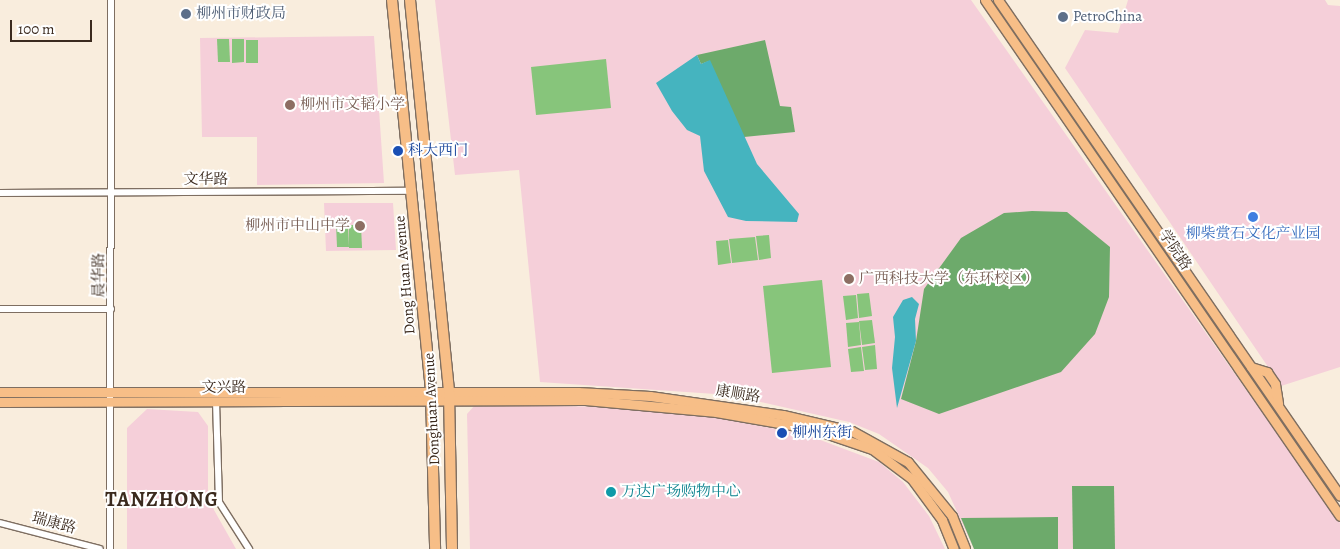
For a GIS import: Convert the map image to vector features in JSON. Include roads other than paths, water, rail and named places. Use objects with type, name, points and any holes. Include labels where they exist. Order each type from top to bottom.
[{"type":"highway","name":"Dong Huan Avenue","points":[[392,0],[413,191],[431,397],[435,549]]},
{"type":"highway","name":"Donghuan Avenue","points":[[411,3],[449,397],[452,549]]},
{"type":"main road","name":"学院路","points":[[985,0],[1340,516]]},
{"type":"main road","name":"学院路","points":[[998,0],[1340,496]]},
{"type":"main road","name":"文兴路","points":[[0,392],[216,401],[431,397]]},
{"type":"main road","name":"康顺路","points":[[449,397],[650,396],[783,415],[852,431],[890,449],[922,475],[952,516],[965,549]]},
{"type":"main road","name":"文兴路","points":[[0,402],[111,397],[449,397]]},
{"type":"main road","name":"康顺路","points":[[449,397],[585,400],[670,406],[766,420],[842,438],[872,449],[912,479],[942,520],[954,549]]},
{"type":"street","name":"晨华路","points":[[110,549],[111,0]]},
{"type":"street","name":"文华路","points":[[0,193],[413,191]]},
{"type":"street","points":[[0,309],[111,309]]},
{"type":"street","points":[[216,401],[219,502],[249,549]]},
{"type":"street","name":"瑞康路","points":[[0,523],[100,549]]},
{"type":"water","points":[[697,55],[701,64],[710,60],[757,164],[799,214],[797,222],[746,221],[728,217],[704,171],[700,136],[687,130],[672,111],[656,83]]},
{"type":"water","points":[[912,297],[919,304],[915,319],[916,341],[897,408],[892,368],[895,337],[893,317],[903,300]]},
{"type":"place","name":"柳州市财政局","points":[[186,14]]},
{"type":"place","name":"PetroChina","points":[[1063,17]]},
{"type":"place","name":"柳州市文韬小学","points":[[290,105]]},
{"type":"place","name":"科大西门","points":[[398,151]]},
{"type":"place","name":"柳柴赏石文化产业园","points":[[1253,217]]},
{"type":"place","name":"柳州市中山中学","points":[[360,226]]},
{"type":"place","name":"广西科技大学（东环校区）","points":[[849,279]]},
{"type":"place","name":"柳州东街","points":[[782,433]]},
{"type":"place","name":"万达广场购物中心","points":[[611,492]]},
{"type":"district","name":"TANZHONG","points":[[162,499]]}]
